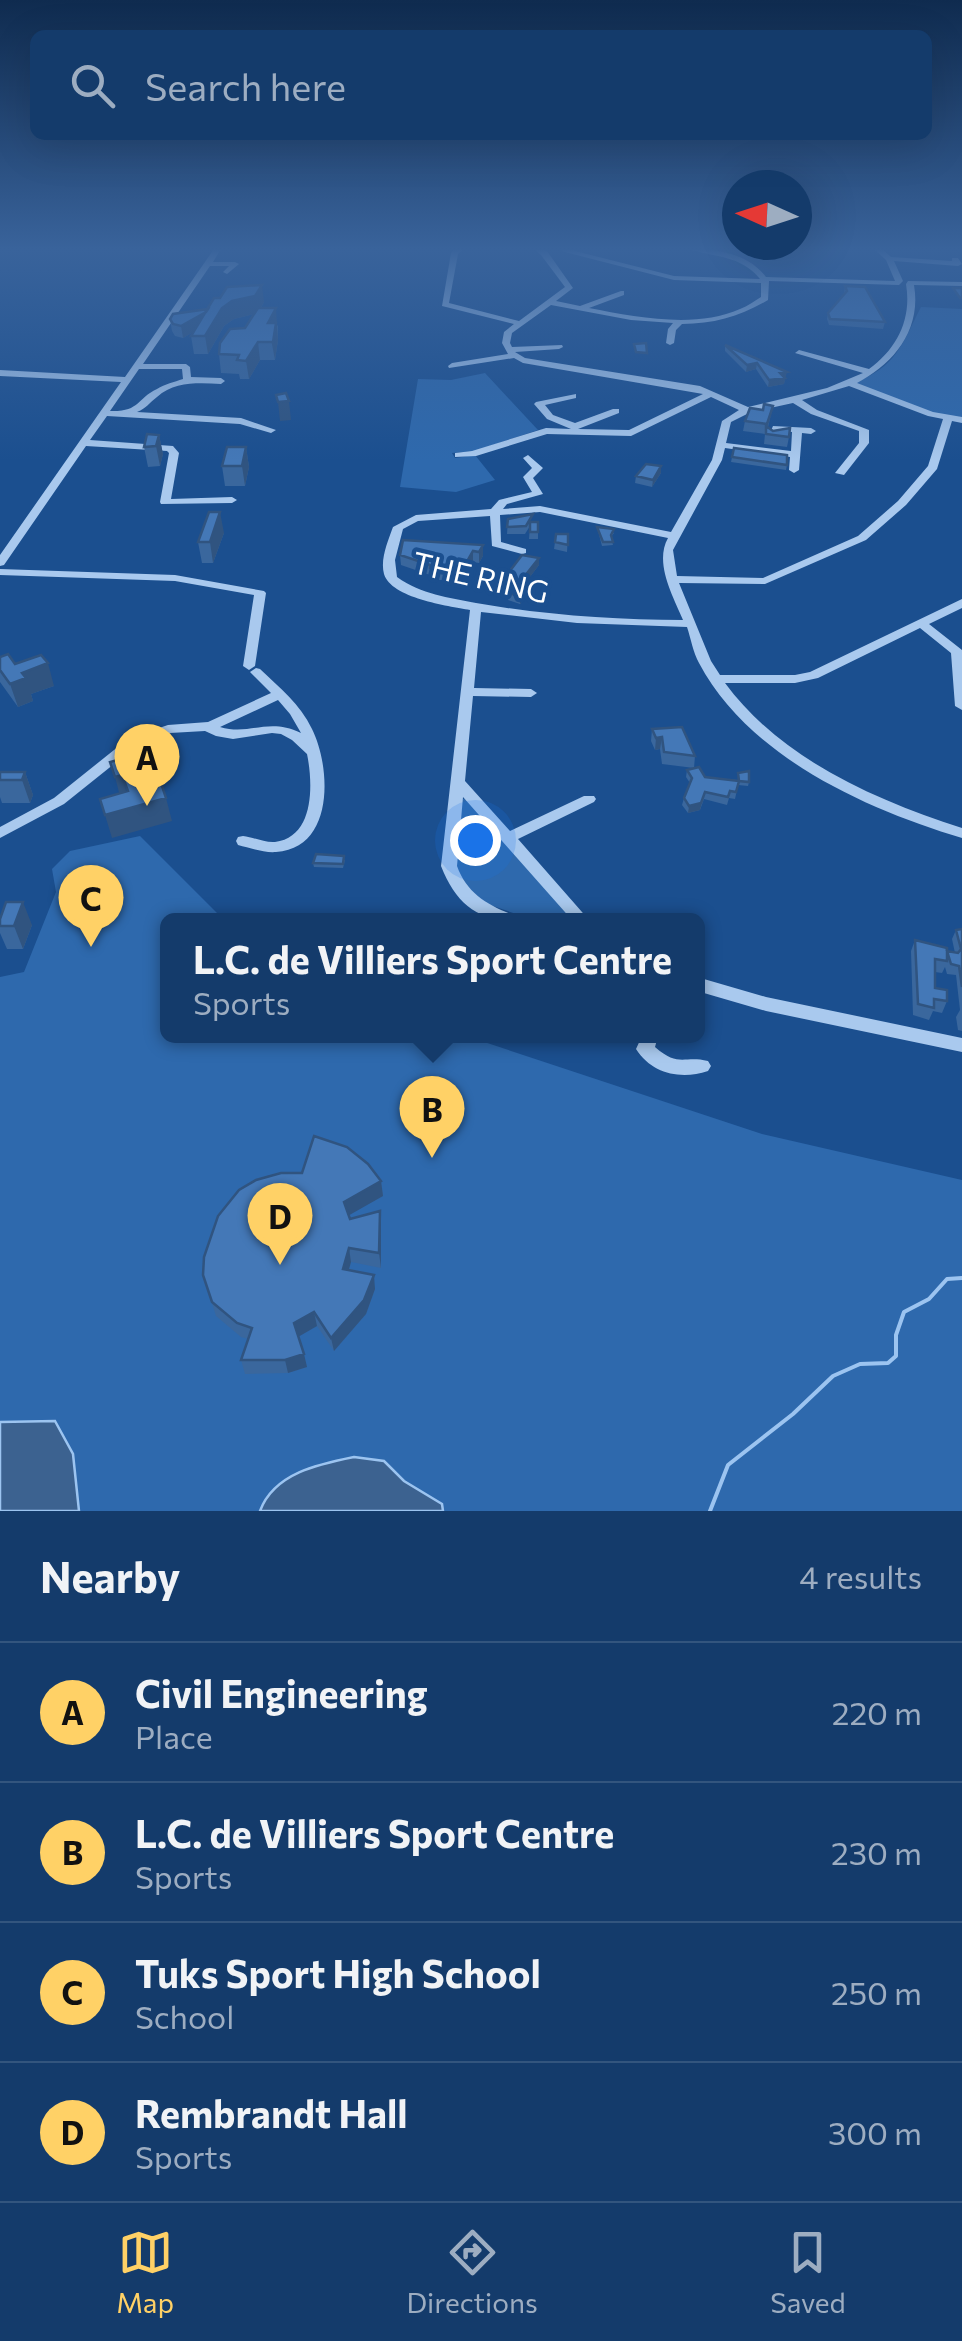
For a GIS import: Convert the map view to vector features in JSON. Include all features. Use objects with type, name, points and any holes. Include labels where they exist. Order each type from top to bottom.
[{"type":"street","points":[[0,564],[167,320]]},
{"type":"street","points":[[506,320],[520,323]]},
{"type":"street","points":[[511,353],[506,336],[525,320]]},
{"type":"street","points":[[677,320],[689,320]]},
{"type":"street","points":[[670,343],[672,329],[681,320]]},
{"type":"street","points":[[910,320],[898,350],[873,373],[747,410],[727,421],[717,460],[673,536],[666,556],[688,626],[715,679],[746,716],[807,764],[868,796],[962,833]]},
{"type":"street","points":[[452,366],[559,347]]},
{"type":"street","points":[[511,353],[673,383],[712,393],[747,410]]},
{"type":"street","points":[[799,354],[873,373]]},
{"type":"street","points":[[134,366],[188,368],[187,380]]},
{"type":"street","points":[[0,373],[125,380]]},
{"type":"street","points":[[121,414],[141,408],[158,391],[187,380],[221,380]]},
{"type":"street","points":[[848,383],[962,420]]},
{"type":"street","points":[[458,455],[543,432],[641,430],[712,393]]},
{"type":"street","points":[[573,396],[538,404],[550,417],[589,434]]},
{"type":"street","points":[[789,400],[794,470]]},
{"type":"street","points":[[789,400],[864,430],[864,443],[840,473]]},
{"type":"street","points":[[574,427],[616,412]]},
{"type":"street","points":[[103,413],[241,422],[271,430]]},
{"type":"street","points":[[672,579],[766,581],[862,538],[902,504],[933,467],[948,418]]},
{"type":"street","points":[[774,435],[776,428],[811,431]]},
{"type":"street","points":[[84,442],[170,448],[174,453],[165,502],[232,500]]},
{"type":"street","points":[[721,446],[795,455]]},
{"type":"street","points":[[522,551],[496,544],[495,511],[503,502],[538,495],[539,489],[528,476],[538,468],[528,458]]},
{"type":"street","name":"THE RING","points":[[641,622],[540,618],[400,587],[390,576],[396,531],[406,520],[548,510],[673,536]]},
{"type":"street","points":[[0,572],[175,578],[260,593],[252,669],[303,724],[312,754],[318,802],[308,828],[281,846],[244,841]]},
{"type":"street","points":[[715,679],[806,678],[962,603]]},
{"type":"street","points":[[476,606],[450,871],[477,908],[491,913]]},
{"type":"street","points":[[641,622],[688,626]]},
{"type":"street","points":[[922,625],[957,652],[962,706]]},
{"type":"street","points":[[468,692],[531,694]]},
{"type":"street","points":[[0,833],[59,802],[134,741],[168,729],[206,726],[282,699]]},
{"type":"street","points":[[206,726],[224,734],[272,726],[282,718],[282,699]]},
{"type":"street","points":[[272,726],[298,737],[312,754]]},
{"type":"street","points":[[458,782],[575,913]]},
{"type":"street","points":[[508,838],[590,799]]},
{"type":"street","points":[[705,986],[766,1004],[962,1044]]},
{"type":"street","points":[[648,1043],[645,1050],[670,1066],[688,1070],[702,1066]]},
{"type":"shaded area","points":[[915,320],[962,320],[962,418],[939,415],[854,383],[889,362]]},
{"type":"shaded area","points":[[485,373],[538,430],[475,451],[452,453],[455,458],[475,455],[495,480],[456,492],[400,487],[418,379],[451,380]]},
{"type":"shaded area","points":[[461,798],[467,800],[567,913],[513,913],[481,902],[455,872]]},
{"type":"shaded area","points":[[140,836],[217,913],[160,913],[160,1043],[487,1043],[762,1134],[962,1180],[962,1511],[0,1511],[0,977],[24,972],[56,892],[52,869],[70,851]]},
{"type":"shaded area","points":[[55,1421],[73,1454],[79,1511],[0,1511],[0,1422]]},
{"type":"shaded area","points":[[354,1457],[384,1461],[404,1481],[442,1504],[443,1511],[260,1511],[276,1488],[299,1472]]},
{"type":"building","points":[[170,320],[193,320],[181,326]]},
{"type":"building","points":[[201,320],[215,320],[205,336],[191,336]]},
{"type":"building","points":[[251,320],[276,323],[273,342],[258,342],[246,361],[237,360],[239,355],[219,354],[220,343],[230,329],[245,328]]},
{"type":"building","points":[[646,343],[647,353],[636,352],[634,344]]},
{"type":"building","points":[[725,345],[787,372],[780,373],[785,378],[769,380],[757,363],[747,365]]},
{"type":"building","points":[[286,393],[289,401],[278,402],[276,395]]},
{"type":"building","points":[[764,404],[773,406],[767,424],[745,421],[750,408],[763,410]]},
{"type":"building","points":[[766,426],[773,431],[790,428],[789,437],[766,434]]},
{"type":"building","points":[[147,434],[159,435],[156,446],[144,447]]},
{"type":"building","points":[[227,447],[246,447],[242,466],[222,466]]},
{"type":"building","points":[[734,448],[787,455],[787,465],[732,457]]},
{"type":"building","points":[[646,464],[661,466],[653,480],[636,476]]},
{"type":"building","points":[[209,512],[220,512],[210,542],[198,542]]},
{"type":"building","points":[[533,514],[526,526],[507,527],[508,519]]},
{"type":"building","points":[[530,522],[538,522],[538,532],[530,532]]},
{"type":"building","points":[[597,527],[614,529],[613,542],[603,542]]},
{"type":"building","points":[[556,534],[568,534],[568,545],[555,542]]},
{"type":"building","points":[[403,540],[483,545],[479,552],[473,551],[461,572],[430,568],[400,555]]},
{"type":"building","points":[[522,555],[539,558],[524,577],[531,579],[520,596],[508,593],[511,578],[506,576]]},
{"type":"building","points":[[8,654],[15,664],[41,655],[48,663],[22,673],[26,678],[10,684],[0,670],[0,657]]},
{"type":"building","points":[[682,727],[695,756],[664,752],[662,737],[656,738],[652,729]]},
{"type":"building","points":[[149,751],[157,784],[161,783],[166,798],[105,815],[100,799],[128,791],[122,775],[115,777],[110,762]]},
{"type":"building","points":[[699,767],[705,777],[739,781],[736,792],[730,791],[728,797],[705,792],[701,803],[689,806],[684,798],[692,778],[687,770]]},
{"type":"building","points":[[749,771],[749,782],[739,781],[738,773]]},
{"type":"building","points":[[0,772],[25,772],[22,780],[0,780]]},
{"type":"building","points":[[316,854],[344,856],[343,864],[313,863]]},
{"type":"building","points":[[6,902],[23,902],[14,926],[0,926]]},
{"type":"building","points":[[962,929],[962,987],[959,966],[951,964],[947,951],[958,953],[961,949],[956,930]]},
{"type":"building","points":[[915,940],[947,948],[947,961],[935,959],[935,988],[947,990],[947,1001],[934,999],[934,1008],[918,1004]]},
{"type":"building","points":[[314,1136],[347,1147],[381,1181],[344,1202],[350,1219],[380,1211],[379,1253],[349,1248],[343,1269],[374,1275],[364,1300],[331,1338],[314,1312],[294,1323],[304,1354],[285,1360],[241,1360],[252,1328],[237,1323],[212,1302],[203,1275],[204,1257],[218,1216],[239,1190],[281,1173],[302,1173]]},
{"type":"waterway","points":[[710,1511],[728,1465],[793,1414],[833,1376],[860,1364],[888,1363],[896,1356],[896,1335],[904,1312],[929,1299],[947,1279],[962,1278]]},
{"type":"place","name":"Civil Engineering","points":[[147,806]]},
{"type":"place","name":"Tuks Sport High School","points":[[91,947]]},
{"type":"place","name":"L.C. de Villiers Sport Centre","points":[[432,1158]]},
{"type":"place","name":"Rembrandt Hall","points":[[280,1265]]}]
